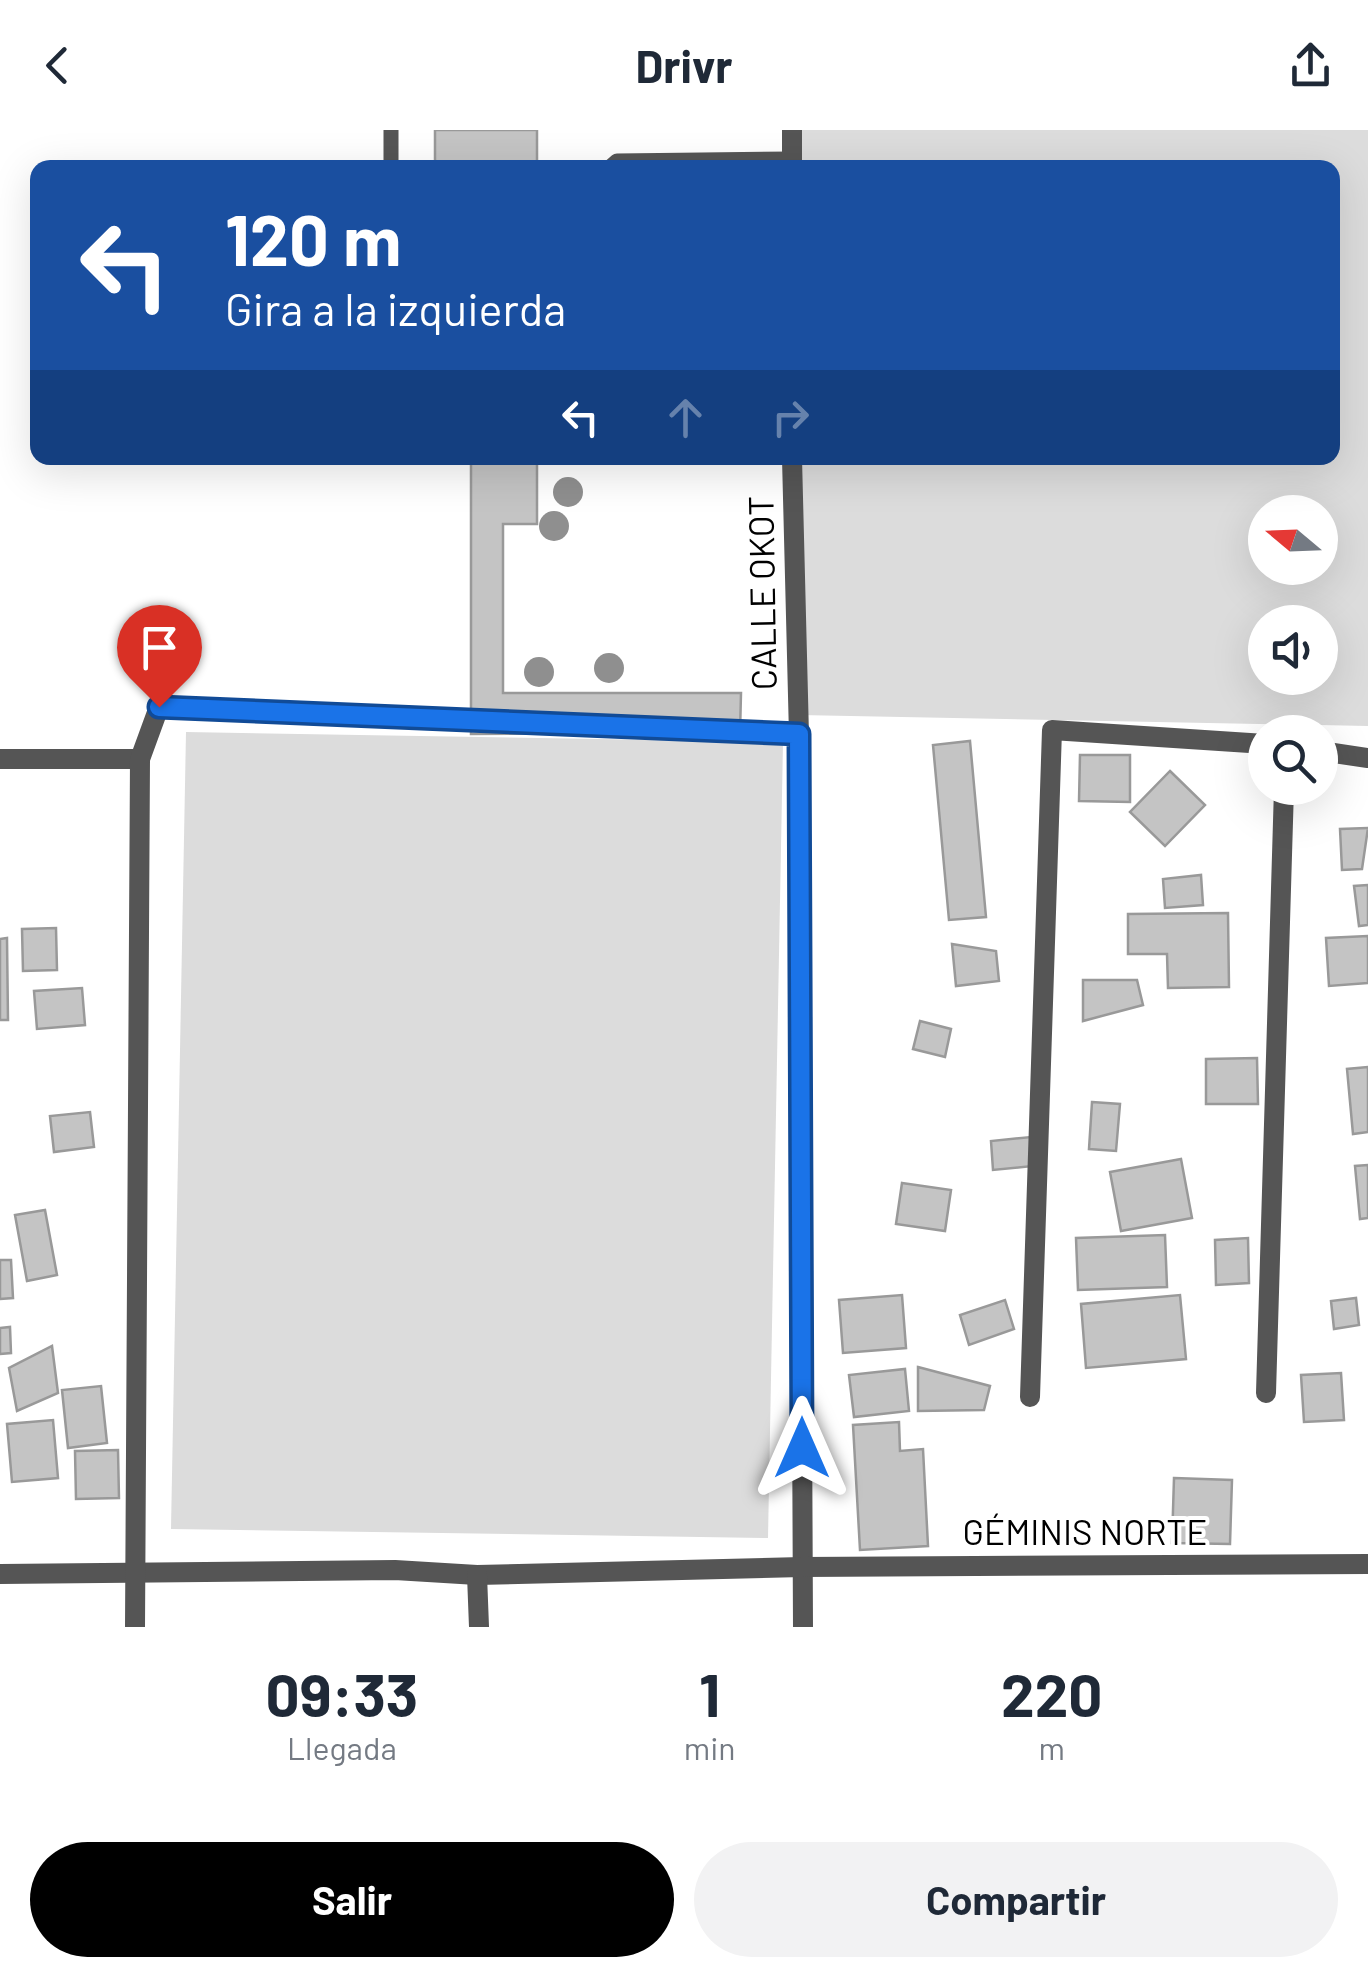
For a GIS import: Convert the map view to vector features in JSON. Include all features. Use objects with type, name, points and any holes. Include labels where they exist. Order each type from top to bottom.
[{"type":"street","points":[[792,130],[792,160]]},
{"type":"street","name":"CALLE OKOT","points":[[792,465],[799,734],[803,1627]]},
{"type":"street","points":[[135,1627],[132,1572],[140,759],[159,707],[799,734]]},
{"type":"street","points":[[1030,1396],[1052,730],[1248,743]]},
{"type":"street","points":[[1338,753],[1368,758]]},
{"type":"street","points":[[0,759],[140,759]]},
{"type":"street","points":[[1266,1393],[1283,805]]},
{"type":"street","name":"GÉMINIS NORTE","points":[[0,1574],[395,1570],[477,1575],[802,1567],[1368,1564]]},
{"type":"street","points":[[477,1575],[479,1627]]},
{"type":"lane","points":[[391,160],[392,130]]},
{"type":"shaded area","points":[[797,130],[1368,130],[1368,726],[1338,725],[1338,715],[1248,715],[1248,724],[799,715],[798,465],[1340,465],[1340,160],[797,160]]},
{"type":"shaded area","points":[[186,732],[783,742],[768,1538],[171,1529]]},
{"type":"building","points":[[435,130],[537,130],[537,160],[435,160]]},
{"type":"building","points":[[471,465],[537,465],[537,524],[503,524],[503,693],[741,693],[740,733],[471,734]]},
{"type":"building","points":[[970,741],[986,917],[949,920],[933,745]]},
{"type":"building","points":[[1080,755],[1130,755],[1130,802],[1079,801]]},
{"type":"building","points":[[1170,771],[1205,805],[1165,846],[1130,812]]},
{"type":"building","points":[[1368,828],[1362,869],[1342,870],[1340,829]]},
{"type":"building","points":[[1201,875],[1203,905],[1165,908],[1163,879]]},
{"type":"building","points":[[1368,885],[1368,925],[1359,926],[1354,886]]},
{"type":"building","points":[[1228,913],[1229,987],[1168,988],[1167,954],[1128,954],[1128,914]]},
{"type":"building","points":[[56,928],[57,970],[23,971],[22,929]]},
{"type":"building","points":[[1368,936],[1368,983],[1329,986],[1326,938]]},
{"type":"building","points":[[7,938],[8,1020],[0,1020],[0,939]]},
{"type":"building","points":[[952,944],[996,951],[999,981],[956,986]]},
{"type":"building","points":[[1083,980],[1137,980],[1143,1005],[1083,1021]]},
{"type":"building","points":[[82,988],[85,1025],[37,1029],[34,991]]},
{"type":"building","points":[[920,1021],[951,1029],[945,1057],[913,1049]]},
{"type":"building","points":[[1257,1058],[1258,1104],[1206,1104],[1206,1059]]},
{"type":"building","points":[[1368,1067],[1368,1132],[1353,1134],[1347,1069]]},
{"type":"building","points":[[1092,1102],[1120,1104],[1116,1151],[1089,1149]]},
{"type":"building","points":[[90,1112],[94,1147],[54,1152],[50,1116]]},
{"type":"building","points":[[1031,1137],[1033,1166],[993,1170],[991,1141]]},
{"type":"building","points":[[1181,1159],[1192,1218],[1121,1231],[1110,1172]]},
{"type":"building","points":[[1368,1165],[1368,1218],[1360,1219],[1355,1166]]},
{"type":"building","points":[[902,1183],[951,1190],[945,1231],[896,1224]]},
{"type":"building","points":[[45,1210],[57,1275],[27,1281],[15,1215]]},
{"type":"building","points":[[1165,1235],[1167,1287],[1078,1290],[1076,1238]]},
{"type":"building","points":[[1248,1238],[1249,1283],[1216,1285],[1215,1240]]},
{"type":"building","points":[[0,1260],[11,1260],[13,1298],[0,1299]]},
{"type":"building","points":[[902,1295],[906,1348],[843,1353],[839,1300]]},
{"type":"building","points":[[1180,1295],[1186,1359],[1086,1368],[1081,1304]]},
{"type":"building","points":[[1356,1298],[1359,1325],[1334,1329],[1331,1301]]},
{"type":"building","points":[[1005,1300],[1014,1329],[969,1345],[960,1315]]},
{"type":"building","points":[[10,1327],[11,1353],[0,1354],[0,1328]]},
{"type":"building","points":[[52,1346],[58,1393],[17,1411],[9,1368]]},
{"type":"building","points":[[918,1367],[990,1386],[984,1410],[918,1411]]},
{"type":"building","points":[[905,1369],[909,1411],[854,1417],[849,1375]]},
{"type":"building","points":[[1341,1373],[1344,1420],[1304,1422],[1301,1375]]},
{"type":"building","points":[[101,1386],[107,1443],[68,1448],[62,1390]]},
{"type":"building","points":[[53,1420],[58,1478],[12,1482],[7,1424]]},
{"type":"building","points":[[899,1422],[900,1451],[923,1449],[928,1546],[860,1550],[853,1425]]},
{"type":"building","points":[[118,1450],[119,1498],[76,1499],[75,1451]]},
{"type":"building","points":[[1174,1478],[1232,1480],[1230,1544],[1172,1543]]},
{"type":"route","points":[[159,707],[799,734],[802,1448]]}]
